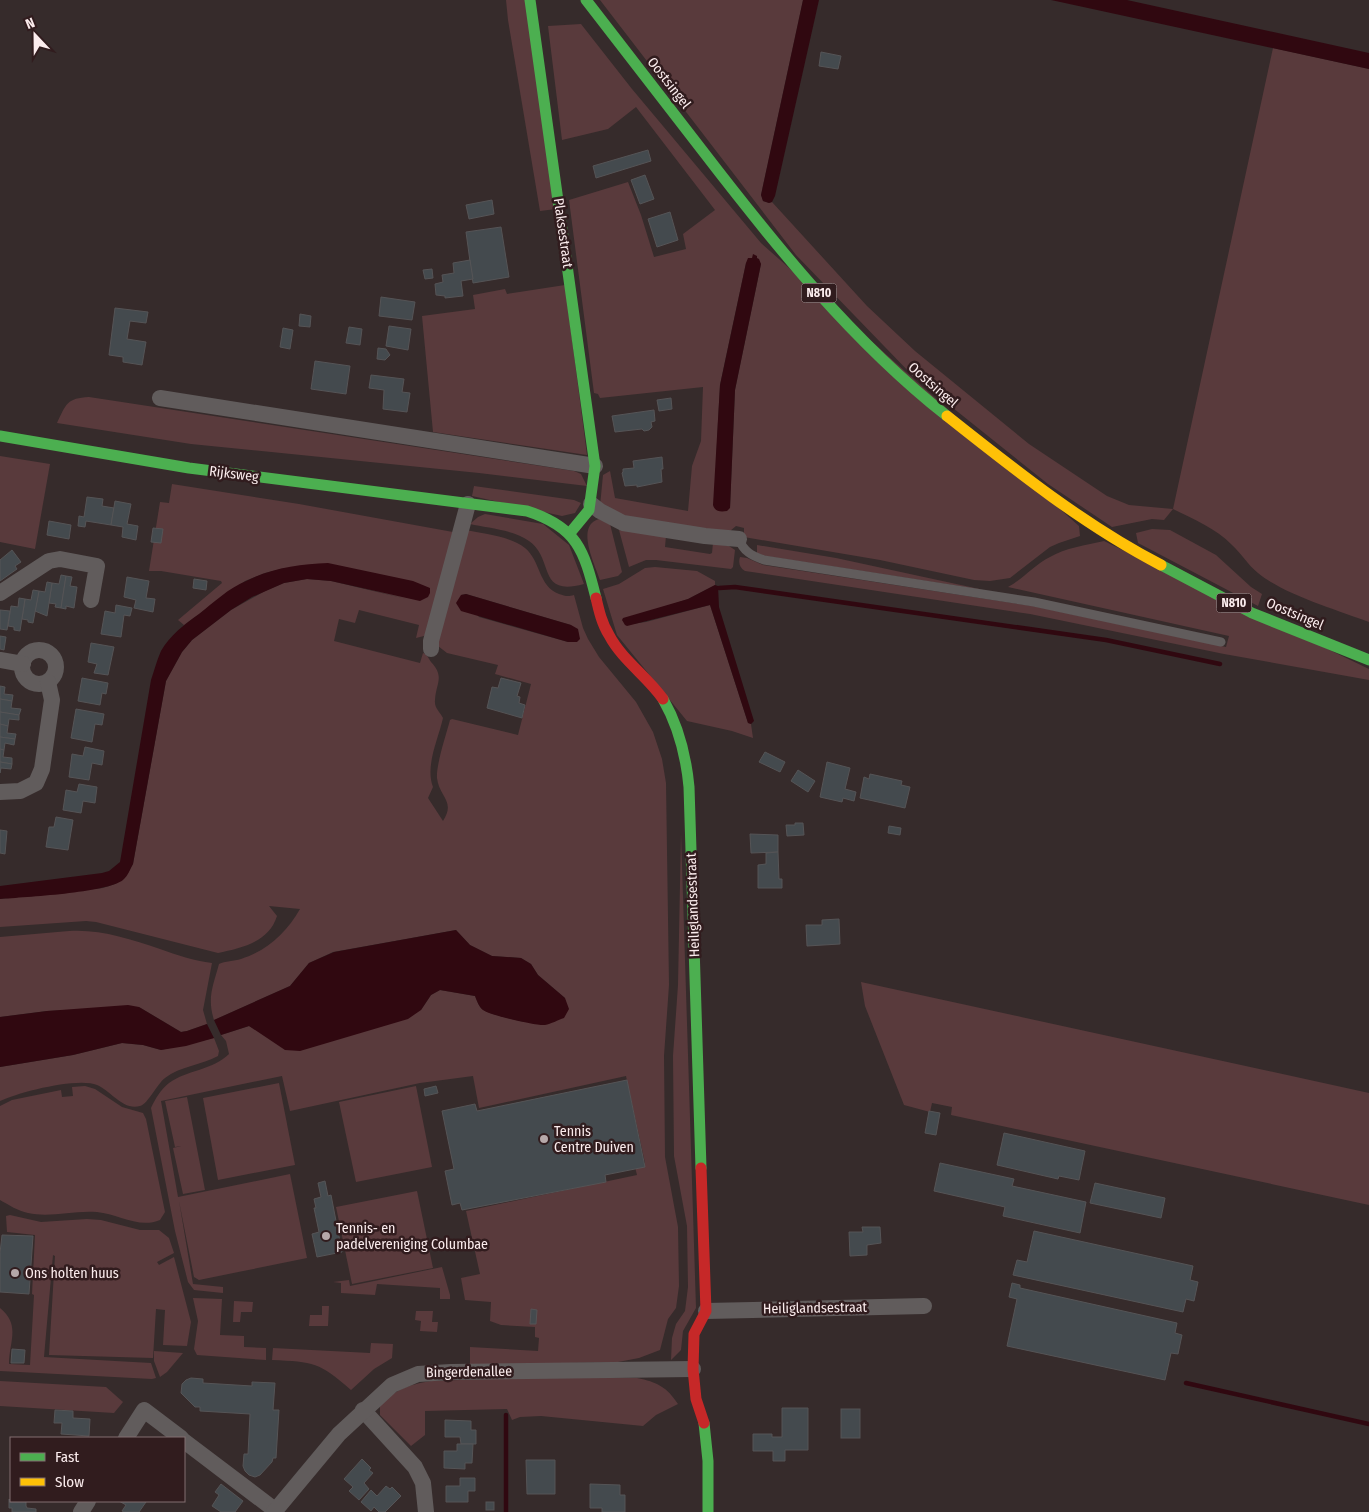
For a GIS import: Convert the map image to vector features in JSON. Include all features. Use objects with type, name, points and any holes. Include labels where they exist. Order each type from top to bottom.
[{"type":"street","name":"Plaksestraat","points":[[530,0],[595,466],[591,504],[586,514],[570,534]]},
{"type":"street","name":"Oostsingel","points":[[586,0],[758,223],[807,280],[862,339],[928,402],[1051,497],[1149,559],[1252,613],[1369,660]]},
{"type":"street","points":[[160,398],[595,466]]},
{"type":"street","name":"Rijksweg","points":[[0,436],[189,468],[527,511],[540,514],[552,520],[570,534]]},
{"type":"street","points":[[431,649],[431,640],[468,504]]},
{"type":"street","points":[[591,504],[623,523],[688,534],[739,539]]},
{"type":"street","name":"Heiliglandsestraat","points":[[570,534],[582,550],[587,562],[603,625],[617,648],[662,697],[675,720],[685,758],[690,798],[692,844],[706,1311],[694,1334],[693,1369],[696,1399],[704,1420],[708,1461],[708,1512]]},
{"type":"street","points":[[0,593],[44,563],[60,559],[96,566],[91,600]]},
{"type":"street","points":[[42,650],[50,654],[56,662],[56,671],[48,682],[37,684],[28,680],[23,674],[22,664],[25,657],[33,651],[42,650]]},
{"type":"street","points":[[0,660],[22,664]]},
{"type":"street","points":[[0,792],[20,791],[36,783],[42,770],[52,700],[48,682]]},
{"type":"street","name":"Heiliglandsestraat","points":[[706,1311],[924,1306]]},
{"type":"street","name":"Bingerdenallee","points":[[274,1511],[338,1434],[363,1410],[392,1384],[418,1374],[693,1369]]},
{"type":"street","points":[[127,1437],[144,1410],[180,1437]]},
{"type":"street","points":[[363,1410],[415,1467],[423,1483],[426,1512]]},
{"type":"street","points":[[185,1441],[274,1511]]},
{"type":"lane","points":[[739,539],[746,550],[755,558],[764,560],[1016,599],[1222,642]]},
{"type":"shaded area","points":[[506,0],[526,0],[556,209],[540,211]]},
{"type":"shaded area","points":[[600,0],[803,0],[761,195],[763,201],[772,202],[867,306],[915,351],[1029,444],[1107,496],[1129,505],[1173,509],[1164,520],[1152,519],[1112,527],[1048,484],[913,376],[796,255]]},
{"type":"shaded area","points":[[803,0],[819,0],[775,196],[772,202],[769,203],[763,201],[761,195]]},
{"type":"shaded area","points":[[1051,0],[1127,0],[1369,53],[1369,69]]},
{"type":"shaded area","points":[[581,24],[632,89],[761,243],[1079,526],[1080,536],[1050,547],[1010,578],[990,581],[974,580],[880,560],[744,537],[744,528],[736,526],[730,531],[721,534],[618,516],[600,506],[603,475],[610,471],[615,498],[688,511],[692,466],[701,441],[703,387],[600,398],[598,394],[594,393],[569,200],[628,182],[654,257],[686,249],[683,234],[715,210],[636,107],[608,129],[562,140],[548,26]],"holes":[[[752,258],[757,259],[761,264],[735,390],[730,508],[716,465],[720,385],[746,263]]]},
{"type":"shaded area","points":[[1273,48],[1369,69],[1369,622],[1281,588],[1254,570],[1226,539],[1173,509]]},
{"type":"shaded area","points":[[753,254],[757,256],[761,264],[735,390],[730,508],[727,511],[720,511],[715,509],[713,505],[720,385],[746,263],[748,258],[752,258]]},
{"type":"shaded area","points":[[565,285],[587,455],[433,432],[422,316],[475,309],[473,295],[505,289],[507,294]]},
{"type":"shaded area","points":[[89,397],[574,471],[581,474],[587,486],[479,473],[191,444],[57,423],[68,403],[76,399]]},
{"type":"shaded area","points":[[0,456],[50,464],[35,549],[0,542]]},
{"type":"shaded area","points":[[172,484],[299,504],[453,532],[427,634],[416,638],[419,625],[359,610],[355,623],[339,619],[334,641],[420,663],[423,653],[435,667],[439,680],[435,703],[443,718],[431,762],[430,770],[433,787],[428,798],[443,821],[448,809],[438,784],[437,772],[450,720],[518,735],[531,684],[495,674],[498,665],[447,653],[438,646],[466,530],[497,536],[519,544],[530,553],[543,579],[552,590],[565,596],[574,595],[588,639],[599,657],[636,702],[653,732],[662,759],[666,783],[669,985],[664,1056],[665,1157],[678,1227],[679,1286],[676,1308],[668,1319],[660,1350],[639,1358],[618,1362],[470,1365],[470,1347],[538,1351],[539,1338],[535,1337],[535,1327],[501,1325],[490,1321],[491,1302],[465,1300],[461,1278],[480,1274],[466,1211],[637,1175],[635,1167],[645,1163],[626,1076],[479,1108],[473,1076],[420,1083],[290,1111],[282,1076],[161,1101],[178,1197],[290,1174],[307,1258],[199,1280],[194,1277],[179,1201],[193,1284],[223,1287],[223,1293],[194,1290],[188,1282],[175,1231],[151,1108],[158,1094],[169,1083],[184,1075],[208,1067],[229,1054],[226,1041],[221,1035],[249,1026],[253,1028],[421,1010],[431,995],[440,990],[475,996],[479,1005],[484,1010],[524,1022],[565,998],[538,975],[531,964],[521,958],[492,956],[470,945],[456,930],[333,952],[309,963],[290,986],[214,1020],[211,998],[219,964],[241,959],[268,946],[289,925],[300,909],[269,906],[277,916],[268,932],[245,946],[218,953],[96,922],[86,921],[0,927],[0,899],[103,888],[118,882],[127,874],[133,864],[166,681],[182,652],[192,640],[231,610],[284,583],[307,579],[331,581],[407,599],[285,568],[245,581],[184,625],[178,620],[222,583],[221,581],[161,571],[149,571],[160,502],[169,503]],"holes":[[[466,594],[571,625],[577,642],[568,642],[479,617],[461,595]]]},
{"type":"shaded area","points":[[474,486],[574,500],[581,503],[575,513],[562,516],[472,496]]},
{"type":"shaded area","points":[[485,514],[543,524],[569,545],[584,584],[569,587],[552,581],[537,549],[523,537],[509,532],[470,524]]},
{"type":"shaded area","points":[[599,519],[610,524],[622,572],[618,576],[600,580],[591,556],[587,537],[588,529],[592,523]]},
{"type":"shaded area","points":[[1152,529],[1170,530],[1216,555],[1251,587],[1262,594],[1258,606],[1138,543],[1136,533]]},
{"type":"shaded area","points":[[619,530],[666,536],[665,547],[710,554],[712,553],[713,543],[729,546],[735,550],[733,567],[731,569],[646,560],[629,567]]},
{"type":"shaded area","points":[[1104,541],[1369,669],[1369,680],[1224,654],[1030,614],[745,571],[739,561],[740,557],[747,558],[763,565],[1033,606],[1226,647],[1229,636],[1008,587],[1044,560],[1062,551]]},
{"type":"shaded area","points":[[757,545],[836,558],[984,590],[765,556],[757,553]]},
{"type":"shaded area","points":[[328,563],[413,581],[430,588],[430,593],[428,597],[420,601],[331,581],[307,579],[284,583],[252,597],[231,610],[192,640],[182,652],[166,681],[133,864],[126,877],[114,884],[83,891],[0,899],[0,886],[102,873],[109,871],[120,862],[151,680],[161,651],[173,635],[234,587],[246,581],[286,567]]},
{"type":"shaded area","points":[[655,567],[697,571],[715,581],[715,585],[688,599],[658,609],[625,625],[646,622],[710,605],[748,723],[751,724],[753,738],[732,731],[687,721],[617,635],[603,589],[619,584],[645,568]]},
{"type":"shaded area","points":[[715,585],[718,586],[719,607],[754,721],[751,724],[748,723],[710,605],[627,626],[622,620],[623,618],[688,599]]},
{"type":"shaded area","points":[[466,594],[571,625],[578,629],[580,639],[577,642],[568,642],[461,611],[456,603],[461,595]]},
{"type":"shaded area","points":[[681,833],[696,1308],[683,1331],[681,1350],[671,1360],[672,1338],[676,1324],[685,1311],[688,1287],[687,1226],[674,1156],[673,1056],[678,985]]},
{"type":"shaded area","points":[[456,930],[470,945],[492,956],[521,958],[531,964],[538,975],[565,998],[569,1009],[564,1018],[545,1025],[513,1020],[483,1010],[475,996],[440,990],[431,995],[421,1010],[408,1019],[300,1051],[285,1050],[249,1026],[221,1035],[214,1020],[290,986],[309,963],[334,952]]},
{"type":"shaded area","points":[[69,931],[115,936],[199,961],[212,963],[203,1010],[207,1024],[181,1032],[139,1007],[47,1011],[0,1017],[0,937]]},
{"type":"shaded area","points":[[861,982],[1369,1093],[1369,1205],[951,1115],[952,1107],[932,1103],[930,1112],[904,1105],[865,1006]]},
{"type":"shaded area","points":[[128,1005],[139,1007],[181,1032],[207,1024],[214,1038],[186,1046],[161,1050],[143,1045],[122,1043],[73,1055],[0,1067],[0,1017],[47,1011]]},
{"type":"shaded area","points":[[214,1038],[219,1051],[218,1056],[171,1074],[162,1081],[146,1102],[140,1106],[128,1106],[97,1085],[88,1083],[48,1087],[0,1101],[0,1067],[73,1055],[122,1043],[143,1045],[161,1050]]},
{"type":"shaded area","points":[[279,1083],[295,1165],[218,1180],[203,1098]]},
{"type":"shaded area","points":[[85,1086],[95,1089],[122,1107],[143,1113],[146,1119],[165,1212],[160,1220],[144,1223],[136,1222],[97,1212],[28,1213],[0,1200],[0,1106],[12,1100],[61,1090],[62,1097],[73,1096],[72,1087]]},
{"type":"shaded area","points":[[416,1086],[432,1167],[356,1182],[339,1102]]},
{"type":"shaded area","points":[[187,1097],[205,1190],[183,1194],[173,1148],[181,1146],[175,1147],[165,1101]]},
{"type":"shaded area","points":[[417,1191],[433,1268],[352,1284],[336,1207]]},
{"type":"shaded area","points":[[10,1215],[41,1222],[101,1220],[140,1230],[159,1230],[169,1238],[174,1253],[157,1262],[159,1265],[174,1257],[191,1322],[187,1346],[163,1345],[165,1310],[156,1309],[153,1358],[49,1355],[55,1256],[53,1255],[44,1357],[151,1363],[156,1378],[0,1371],[0,1308],[6,1314],[12,1327],[9,1364],[30,1365],[35,1235],[7,1232],[6,1216]]},
{"type":"shaded area","points":[[442,1267],[450,1299],[440,1299],[440,1288],[377,1284],[375,1295],[341,1293],[341,1283],[333,1282],[349,1280],[350,1286]]},
{"type":"shaded area","points":[[193,1298],[222,1299],[220,1335],[244,1336],[244,1347],[266,1348],[266,1360],[197,1355],[194,1349],[198,1321]]},
{"type":"shaded area","points":[[234,1301],[253,1302],[252,1312],[241,1312],[240,1322],[233,1322]]},
{"type":"shaded area","points":[[322,1306],[329,1306],[328,1326],[309,1326],[310,1315],[322,1315]]},
{"type":"shaded area","points":[[416,1311],[433,1311],[432,1322],[438,1322],[437,1332],[420,1331],[421,1321],[415,1320]]},
{"type":"shaded area","points":[[371,1343],[393,1344],[392,1358],[374,1369],[351,1390],[331,1374],[315,1365],[272,1360],[273,1348],[370,1353]]},
{"type":"shaded area","points":[[154,1351],[183,1353],[167,1372],[160,1377],[154,1361]]},
{"type":"shaded area","points":[[543,1377],[637,1378],[661,1386],[670,1393],[678,1404],[656,1415],[643,1426],[541,1416],[520,1417],[512,1420],[507,1409],[425,1411],[425,1435],[411,1446],[380,1415],[380,1403],[398,1391],[416,1384],[431,1381]]},
{"type":"shaded area","points":[[0,1381],[106,1387],[123,1402],[114,1413],[0,1406]]},
{"type":"building","points":[[821,52],[841,56],[838,69],[819,66]]},
{"type":"building","points":[[648,150],[651,161],[596,178],[593,166]]},
{"type":"building","points":[[645,175],[654,199],[640,204],[631,180]]},
{"type":"building","points":[[492,200],[494,214],[469,219],[466,205]]},
{"type":"building","points":[[670,212],[678,240],[657,247],[648,219]]},
{"type":"building","points":[[501,227],[509,277],[473,283],[466,232]]},
{"type":"building","points":[[470,260],[473,279],[461,281],[463,296],[445,298],[445,296],[436,295],[435,284],[443,282],[442,275],[454,273],[453,263]]},
{"type":"building","points":[[432,269],[433,278],[425,279],[423,270]]},
{"type":"building","points":[[381,297],[415,302],[412,320],[379,316]]},
{"type":"building","points":[[115,308],[148,312],[146,323],[130,321],[127,339],[146,342],[142,365],[123,362],[123,357],[109,355]]},
{"type":"building","points":[[300,314],[311,316],[310,327],[299,326]]},
{"type":"building","points":[[389,326],[411,329],[408,350],[386,346]]},
{"type":"building","points":[[349,327],[362,329],[360,345],[346,343]]},
{"type":"building","points":[[283,328],[293,330],[290,349],[280,347]]},
{"type":"building","points":[[378,348],[386,349],[390,355],[385,360],[377,359]]},
{"type":"building","points":[[315,361],[350,366],[346,394],[311,389]]},
{"type":"building","points":[[371,375],[404,379],[402,392],[410,393],[407,412],[383,409],[384,390],[369,388]]},
{"type":"building","points":[[671,398],[672,409],[659,411],[657,400]]},
{"type":"building","points":[[654,410],[655,421],[651,422],[652,427],[649,430],[615,432],[612,416]]},
{"type":"building","points":[[662,457],[662,482],[637,487],[637,485],[625,486],[623,469],[634,468],[633,461]]},
{"type":"building","points":[[87,497],[103,499],[102,506],[114,508],[111,525],[86,521],[85,527],[78,526],[79,516],[84,517]]},
{"type":"building","points":[[115,501],[131,504],[127,524],[138,526],[136,540],[122,537],[123,527],[111,525]]},
{"type":"building","points":[[49,521],[71,525],[69,539],[47,535]]},
{"type":"building","points":[[153,528],[163,529],[161,543],[151,542]]},
{"type":"building","points":[[12,550],[21,562],[15,566],[17,569],[0,581],[0,560]]},
{"type":"building","points":[[61,575],[66,576],[61,608],[55,607],[56,604],[49,603],[52,583],[59,584]]},
{"type":"building","points":[[66,576],[72,577],[70,586],[77,587],[74,608],[66,606],[66,609],[61,608]]},
{"type":"building","points":[[127,577],[149,581],[146,598],[155,599],[153,612],[134,608],[136,600],[124,597]]},
{"type":"building","points":[[194,579],[207,581],[206,590],[193,588]]},
{"type":"building","points":[[47,582],[52,583],[47,616],[35,611],[39,591],[45,592]]},
{"type":"building","points":[[33,590],[39,591],[33,623],[22,619],[25,599],[31,600]]},
{"type":"building","points":[[19,598],[25,599],[20,631],[8,626],[11,606],[18,607]]},
{"type":"building","points":[[116,605],[132,608],[130,616],[124,615],[121,637],[101,634],[105,611],[115,613]]},
{"type":"building","points":[[0,610],[10,611],[7,630],[0,629]]},
{"type":"building","points":[[0,636],[6,637],[4,650],[0,649]]},
{"type":"building","points":[[91,643],[114,647],[108,675],[94,673],[97,664],[88,662]]},
{"type":"building","points":[[82,678],[108,683],[106,694],[102,693],[100,705],[78,701]]},
{"type":"building","points":[[501,678],[521,683],[517,696],[520,697],[519,703],[525,705],[522,718],[487,708],[492,687],[498,688]]},
{"type":"building","points":[[0,686],[5,687],[4,694],[13,695],[12,701],[0,699]]},
{"type":"building","points":[[0,699],[12,701],[11,708],[21,709],[19,715],[0,712]]},
{"type":"building","points":[[76,709],[104,714],[102,725],[95,724],[92,742],[71,738]]},
{"type":"building","points":[[0,712],[19,715],[19,720],[9,719],[8,726],[0,724]]},
{"type":"building","points":[[0,724],[8,726],[7,733],[16,734],[15,739],[0,737]]},
{"type":"building","points":[[0,737],[15,739],[14,745],[5,743],[4,750],[0,749]]},
{"type":"building","points":[[85,747],[104,751],[102,765],[92,763],[89,780],[69,777],[72,754],[83,756]]},
{"type":"building","points":[[0,749],[4,750],[3,757],[12,758],[12,764],[0,762]]},
{"type":"building","points":[[765,752],[785,762],[780,772],[759,762]]},
{"type":"building","points":[[0,762],[12,764],[11,769],[1,768],[0,773]]},
{"type":"building","points":[[827,762],[850,768],[845,789],[856,792],[854,801],[843,798],[842,802],[820,797]]},
{"type":"building","points":[[798,770],[815,781],[808,792],[791,781]]},
{"type":"building","points":[[870,774],[902,781],[901,785],[910,787],[905,808],[860,798],[864,777],[869,779]]},
{"type":"building","points":[[79,784],[97,787],[95,803],[83,801],[81,813],[63,810],[66,790],[77,792]]},
{"type":"building","points":[[56,817],[73,820],[68,850],[46,847],[49,827],[54,827]]},
{"type":"building","points":[[795,823],[803,823],[804,835],[787,836],[786,825],[795,825]]},
{"type":"building","points":[[889,826],[901,828],[900,835],[888,833]]},
{"type":"building","points":[[0,830],[7,831],[5,854],[0,853]]},
{"type":"building","points":[[750,834],[778,835],[778,852],[751,853]]},
{"type":"building","points":[[778,852],[779,879],[782,879],[782,888],[758,888],[758,865],[766,864],[766,853]]},
{"type":"building","points":[[839,919],[840,944],[807,946],[806,925],[822,925],[822,920]]},
{"type":"building","name":"Tennis Centre Duiven","points":[[627,1080],[645,1167],[605,1175],[606,1182],[462,1210],[460,1203],[452,1205],[445,1171],[454,1169],[442,1111],[475,1104],[477,1111]]},
{"type":"building","points":[[436,1086],[438,1093],[425,1096],[424,1089]]},
{"type":"building","points":[[929,1111],[940,1113],[936,1135],[925,1133]]},
{"type":"building","points":[[1004,1133],[1085,1151],[1079,1180],[1059,1176],[1058,1179],[997,1165]]},
{"type":"building","points":[[940,1163],[1014,1179],[1012,1186],[1086,1202],[1080,1233],[1003,1216],[1005,1207],[934,1191]]},
{"type":"building","points":[[325,1181],[328,1196],[331,1195],[342,1252],[317,1257],[312,1234],[319,1232],[314,1199],[321,1197],[318,1183]]},
{"type":"building","points":[[1095,1183],[1165,1198],[1161,1218],[1090,1203]]},
{"type":"building","points":[[862,1227],[880,1227],[881,1243],[867,1245],[867,1255],[850,1256],[849,1232],[863,1232]]},
{"type":"building","points":[[1034,1231],[1193,1266],[1190,1280],[1198,1282],[1194,1301],[1186,1299],[1183,1312],[1013,1275],[1017,1260],[1027,1262]]},
{"type":"building","name":"Ons holten huus","points":[[2,1235],[33,1236],[29,1294],[0,1292]]},
{"type":"building","points":[[1012,1283],[1020,1285],[1020,1288],[1177,1323],[1175,1333],[1182,1335],[1178,1354],[1171,1353],[1165,1380],[1007,1346],[1017,1299],[1009,1297]]},
{"type":"building","points":[[531,1309],[537,1310],[536,1324],[530,1324]]},
{"type":"building","points":[[12,1349],[25,1350],[24,1363],[11,1363]]},
{"type":"building","points":[[191,1378],[203,1379],[203,1383],[252,1386],[252,1382],[275,1383],[273,1410],[279,1410],[276,1458],[273,1458],[272,1462],[260,1475],[255,1477],[249,1475],[243,1466],[244,1454],[248,1454],[250,1414],[200,1411],[200,1407],[195,1407],[181,1393],[182,1384]]},
{"type":"building","points":[[782,1408],[808,1408],[808,1450],[785,1450],[785,1461],[773,1461],[773,1451],[753,1451],[753,1434],[772,1434],[772,1437],[782,1437]]},
{"type":"building","points":[[841,1409],[860,1409],[860,1438],[841,1438]]},
{"type":"building","points":[[55,1410],[73,1411],[73,1418],[90,1419],[89,1436],[61,1434],[62,1423],[54,1423]]},
{"type":"building","points":[[445,1420],[471,1421],[471,1430],[476,1430],[476,1444],[461,1444],[460,1437],[445,1437]]},
{"type":"building","points":[[457,1444],[473,1444],[472,1463],[465,1463],[465,1469],[444,1468],[444,1451],[457,1451]]},
{"type":"building","points":[[362,1459],[371,1468],[369,1470],[373,1473],[364,1483],[369,1489],[359,1500],[349,1491],[353,1487],[344,1479]]},
{"type":"building","points":[[526,1460],[555,1460],[555,1494],[527,1494]]},
{"type":"building","points":[[460,1478],[475,1478],[475,1491],[468,1491],[468,1502],[446,1502],[446,1486],[460,1486]]},
{"type":"building","points":[[221,1484],[243,1501],[235,1512],[221,1512],[212,1506],[219,1495],[215,1492]]},
{"type":"building","points":[[590,1484],[620,1485],[620,1495],[625,1495],[625,1512],[602,1512],[602,1508],[590,1508]]},
{"type":"building","points":[[386,1486],[390,1489],[392,1487],[401,1496],[385,1512],[379,1512],[374,1507],[371,1511],[361,1502],[371,1490],[377,1496]]},
{"type":"building","points":[[9,1499],[10,1502],[26,1502],[27,1508],[36,1509],[36,1512],[12,1512],[12,1508],[9,1508]]},
{"type":"building","points":[[121,1502],[146,1502],[139,1512],[122,1511],[126,1505]]},
{"type":"building","points":[[486,1502],[494,1502],[494,1510],[486,1510]]},
{"type":"waterway","points":[[719,588],[735,587],[1106,640],[1220,664]]},
{"type":"waterway","points":[[1186,1383],[1369,1424]]},
{"type":"waterway","points":[[506,1415],[506,1512]]},
{"type":"traffic: fast","points":[[530,0],[595,466],[589,510],[570,533]]},
{"type":"traffic: fast","points":[[586,0],[730,186],[816,290],[879,356],[947,416]]},
{"type":"traffic: fast","points":[[0,436],[189,468],[527,511],[544,517],[557,525],[568,533],[576,543],[587,566],[596,598]]},
{"type":"traffic: fast","points":[[1161,565],[1252,613],[1369,660]]},
{"type":"traffic: fast","points":[[663,699],[681,742],[689,787],[701,1168]]},
{"type":"traffic: fast","points":[[704,1423],[708,1461],[708,1512]]},
{"type":"traffic: slow","points":[[947,416],[1077,515],[1161,565]]},
{"type":"traffic: jam","points":[[596,598],[603,622],[614,644],[663,699]]},
{"type":"traffic: jam","points":[[701,1168],[706,1311],[694,1334],[693,1369],[696,1399],[704,1423]]},
{"type":"place","name":"Tennis Centre Duiven","points":[[544,1139]]},
{"type":"place","name":"Tennis- en padelvereniging Columbae","points":[[326,1236]]},
{"type":"place","name":"Ons holten huus","points":[[15,1273]]}]
